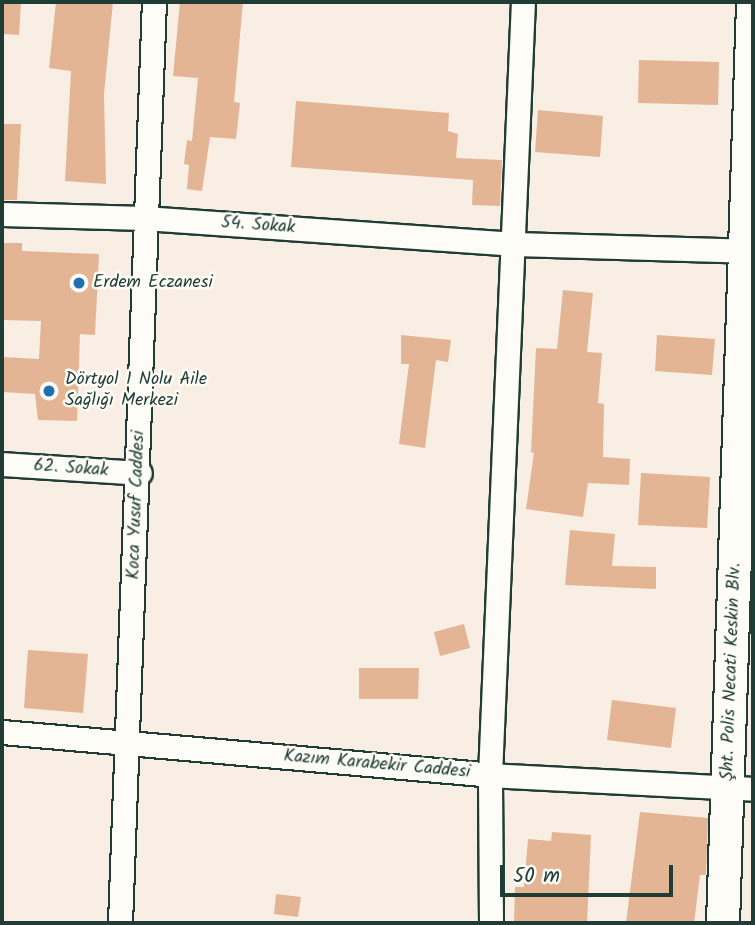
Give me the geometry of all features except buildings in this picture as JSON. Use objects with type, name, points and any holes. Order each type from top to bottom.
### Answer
[{"type":"street","name":"Koca Yusuf Caddesi","points":[[120,923],[125,744],[140,473],[144,218],[154,2]]},
{"type":"street","points":[[491,923],[490,775],[515,244],[523,2]]},
{"type":"street","name":"Şht. Polis Necati Keskin Blv.","points":[[723,923],[740,787],[746,251],[753,2]]},
{"type":"street","name":"54. Sokak","points":[[2,214],[144,218],[515,244],[746,251]]},
{"type":"street","name":"62. Sokak","points":[[2,464],[140,473]]},
{"type":"street","name":"Kazım Karabekir Caddesi","points":[[2,732],[490,775],[740,787]]},
{"type":"place","name":"Erdem Eczanesi","points":[[79,283]]},
{"type":"place","name":"Dörtyol 1 Nolu Aile Sağlığı Merkezi","points":[[49,391]]}]
